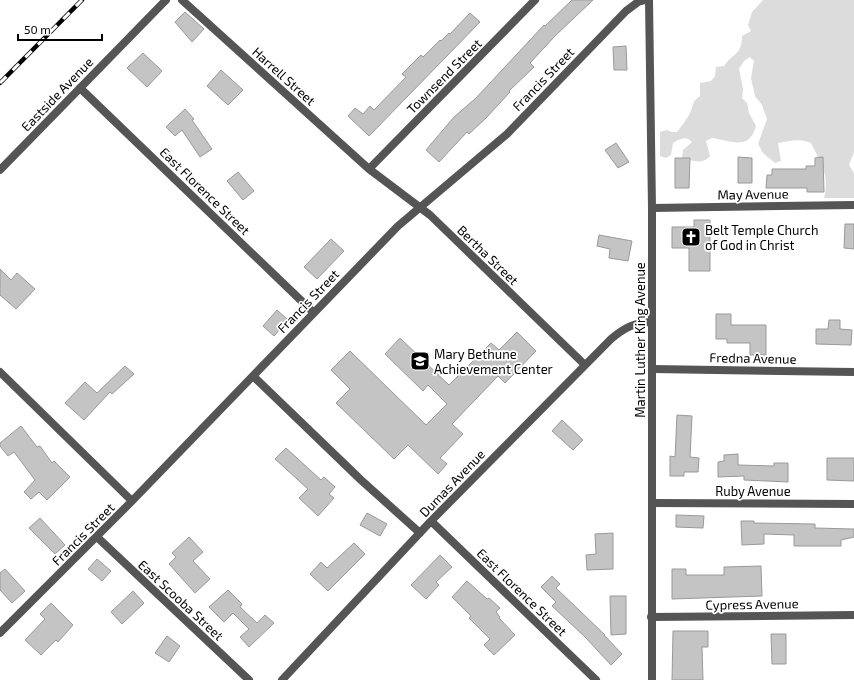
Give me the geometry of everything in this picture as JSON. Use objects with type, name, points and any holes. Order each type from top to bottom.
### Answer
[{"type":"street","name":"Eastside Avenue","points":[[0,170],[166,0]]},
{"type":"street","name":"Harrell Street","points":[[182,0],[369,169]]},
{"type":"street","name":"Townsend Street","points":[[369,169],[535,0]]},
{"type":"street","name":"Francis Street","points":[[0,633],[97,537],[313,312],[398,226],[507,134],[626,11],[638,2],[646,0]]},
{"type":"street","name":"Martin Luther King Avenue","points":[[649,0],[652,208],[652,680]]},
{"type":"street","name":"East Florence Street","points":[[80,88],[313,312]]},
{"type":"street","name":"Bertha Street","points":[[369,169],[430,215],[585,365]]},
{"type":"street","name":"May Avenue","points":[[652,208],[854,205]]},
{"type":"street","name":"Dumas Avenue","points":[[282,680],[431,521],[620,331],[638,323],[652,322]]},
{"type":"street","name":"Fredna Avenue","points":[[652,369],[854,372]]},
{"type":"street","points":[[0,372],[132,501]]},
{"type":"street","points":[[253,376],[361,480],[420,533]]},
{"type":"street","name":"Ruby Avenue","points":[[652,503],[854,504]]},
{"type":"street","name":"East Florence Street","points":[[431,521],[596,680]]},
{"type":"street","name":"East Scooba Street","points":[[97,537],[249,680]]},
{"type":"street","name":"Cypress Avenue","points":[[651,617],[854,615]]},
{"type":"shaded area","points":[[763,0],[854,0],[854,152],[849,165],[854,173],[854,198],[824,198],[826,182],[824,169],[811,143],[807,141],[798,140],[778,143],[781,161],[775,163],[763,153],[758,144],[767,119],[762,105],[755,96],[751,78],[754,61],[750,57],[744,61],[739,69],[743,89],[742,98],[747,103],[749,113],[756,126],[749,139],[744,142],[732,142],[712,138],[706,141],[710,156],[704,161],[697,161],[682,157],[683,150],[692,142],[682,138],[673,143],[671,155],[666,158],[660,156],[660,132],[667,130],[677,132],[689,115],[693,103],[700,96],[700,83],[711,81],[715,76],[716,67],[724,66],[739,50],[742,42],[742,36],[751,31],[748,25],[752,12]]},
{"type":"building","points":[[572,0],[593,0],[555,36],[530,63],[534,67],[509,91],[510,92],[486,118],[469,134],[467,132],[439,162],[426,150],[454,117],[476,98],[544,25],[545,26]]},
{"type":"building","points":[[185,12],[204,29],[192,42],[175,22]]},
{"type":"building","points":[[470,13],[480,22],[369,136],[348,116],[355,108],[363,114],[370,106],[374,110],[406,77],[402,74],[421,55],[423,57],[440,40],[441,41],[449,33],[450,34]]},
{"type":"building","points":[[626,46],[627,70],[614,70],[613,47]]},
{"type":"building","points":[[143,53],[162,71],[147,87],[127,68]]},
{"type":"building","points":[[221,70],[243,90],[228,105],[207,86]]},
{"type":"building","points":[[185,109],[194,119],[192,120],[212,149],[200,157],[182,130],[175,136],[166,127]]},
{"type":"building","points":[[616,143],[629,162],[618,168],[605,150]]},
{"type":"building","points":[[738,157],[752,158],[752,183],[738,183]]},
{"type":"building","points":[[823,157],[824,192],[807,192],[807,188],[766,188],[767,175],[772,175],[772,169],[806,169],[806,166],[815,166],[815,158]]},
{"type":"building","points":[[675,158],[690,158],[689,188],[675,188]]},
{"type":"building","points":[[238,172],[254,191],[243,200],[227,181]]},
{"type":"building","name":"Belt Temple Church of God in Christ","points":[[694,220],[710,220],[710,271],[689,271],[689,248],[672,248],[672,227],[694,227]]},
{"type":"building","points":[[845,224],[854,224],[854,249],[844,248]]},
{"type":"building","points":[[599,235],[632,241],[628,261],[609,258],[610,249],[597,246]]},
{"type":"building","points":[[331,239],[344,251],[317,279],[304,267]]},
{"type":"building","points":[[0,269],[11,280],[17,273],[35,289],[16,309],[0,295]]},
{"type":"building","points":[[277,310],[288,320],[274,336],[263,326]]},
{"type":"building","points":[[716,314],[731,314],[731,325],[766,325],[766,355],[750,355],[750,343],[727,343],[727,339],[716,339]]},
{"type":"building","points":[[829,320],[840,320],[840,329],[852,330],[851,345],[816,344],[816,329],[828,329]]},
{"type":"building","points":[[517,332],[536,351],[505,383],[498,376],[452,424],[463,434],[440,458],[447,464],[438,474],[408,445],[394,459],[336,403],[350,389],[331,370],[350,351],[426,425],[447,404],[428,385],[423,391],[385,354],[400,338],[449,385],[491,343],[499,350]]},
{"type":"building","points":[[125,366],[134,374],[112,394],[110,392],[84,420],[65,403],[85,382],[97,393]]},
{"type":"building","points":[[677,415],[692,416],[690,457],[699,458],[698,472],[684,472],[684,476],[670,476],[670,456],[675,457]]},
{"type":"building","points":[[562,420],[583,440],[573,450],[552,431]]},
{"type":"building","points":[[21,426],[37,447],[40,446],[52,463],[54,461],[70,477],[47,500],[39,492],[31,499],[24,492],[35,480],[14,452],[8,456],[0,446],[0,443]]},
{"type":"building","points":[[286,448],[321,480],[324,477],[335,487],[329,494],[334,498],[318,516],[299,498],[308,489],[275,459]]},
{"type":"building","points":[[738,454],[738,465],[774,466],[774,463],[788,463],[788,482],[744,480],[744,476],[718,477],[718,462],[724,461],[724,455]]},
{"type":"building","points":[[827,458],[854,458],[854,481],[827,480]]},
{"type":"building","points":[[367,513],[387,524],[380,536],[360,525]]},
{"type":"building","points":[[676,515],[704,516],[703,528],[676,527]]},
{"type":"building","points":[[40,518],[65,545],[55,554],[29,528]]},
{"type":"building","points":[[741,521],[754,521],[754,523],[815,524],[815,528],[854,529],[854,537],[841,540],[841,546],[794,546],[794,535],[764,534],[764,544],[742,545]]},
{"type":"building","points":[[613,533],[613,569],[587,570],[586,555],[596,554],[595,534]]},
{"type":"building","points":[[189,537],[203,552],[193,561],[210,579],[195,593],[169,564],[176,557],[172,553]]},
{"type":"building","points":[[354,543],[365,554],[328,591],[310,574],[321,562],[327,568]]},
{"type":"building","points":[[440,555],[452,567],[436,582],[439,585],[426,599],[411,585]]},
{"type":"building","points":[[97,559],[111,571],[102,581],[88,569]]},
{"type":"building","points":[[761,566],[762,596],[672,599],[672,569],[686,569],[686,575],[724,575],[724,567]]},
{"type":"building","points":[[5,569],[25,591],[12,603],[0,590],[0,573]]},
{"type":"building","points":[[552,576],[560,584],[556,588],[605,635],[622,654],[611,665],[585,637],[552,606],[556,602],[541,587]]},
{"type":"building","points":[[467,581],[487,599],[489,598],[500,608],[496,612],[500,617],[499,618],[515,635],[494,655],[484,645],[490,639],[469,618],[471,616],[452,597]]},
{"type":"building","points":[[228,590],[242,604],[240,607],[257,623],[265,615],[274,623],[249,647],[240,637],[249,629],[233,613],[224,622],[209,607]]},
{"type":"building","points":[[133,591],[144,603],[122,624],[111,612]]},
{"type":"building","points":[[610,596],[626,596],[626,634],[611,635]]},
{"type":"building","points":[[51,603],[73,625],[58,642],[56,640],[41,655],[25,640],[45,619],[40,614]]},
{"type":"building","points":[[673,631],[708,631],[708,647],[702,647],[703,680],[672,680]]},
{"type":"building","points":[[771,634],[786,634],[786,664],[772,664]]},
{"type":"building","points":[[167,636],[180,646],[169,662],[155,653]]},
{"type":"railway","points":[[0,83],[82,0]]},
{"type":"place","name":"Belt Temple Church of God in Christ","points":[[691,237]]},
{"type":"place","name":"Mary Bethune Achievement Center","points":[[420,361]]}]
